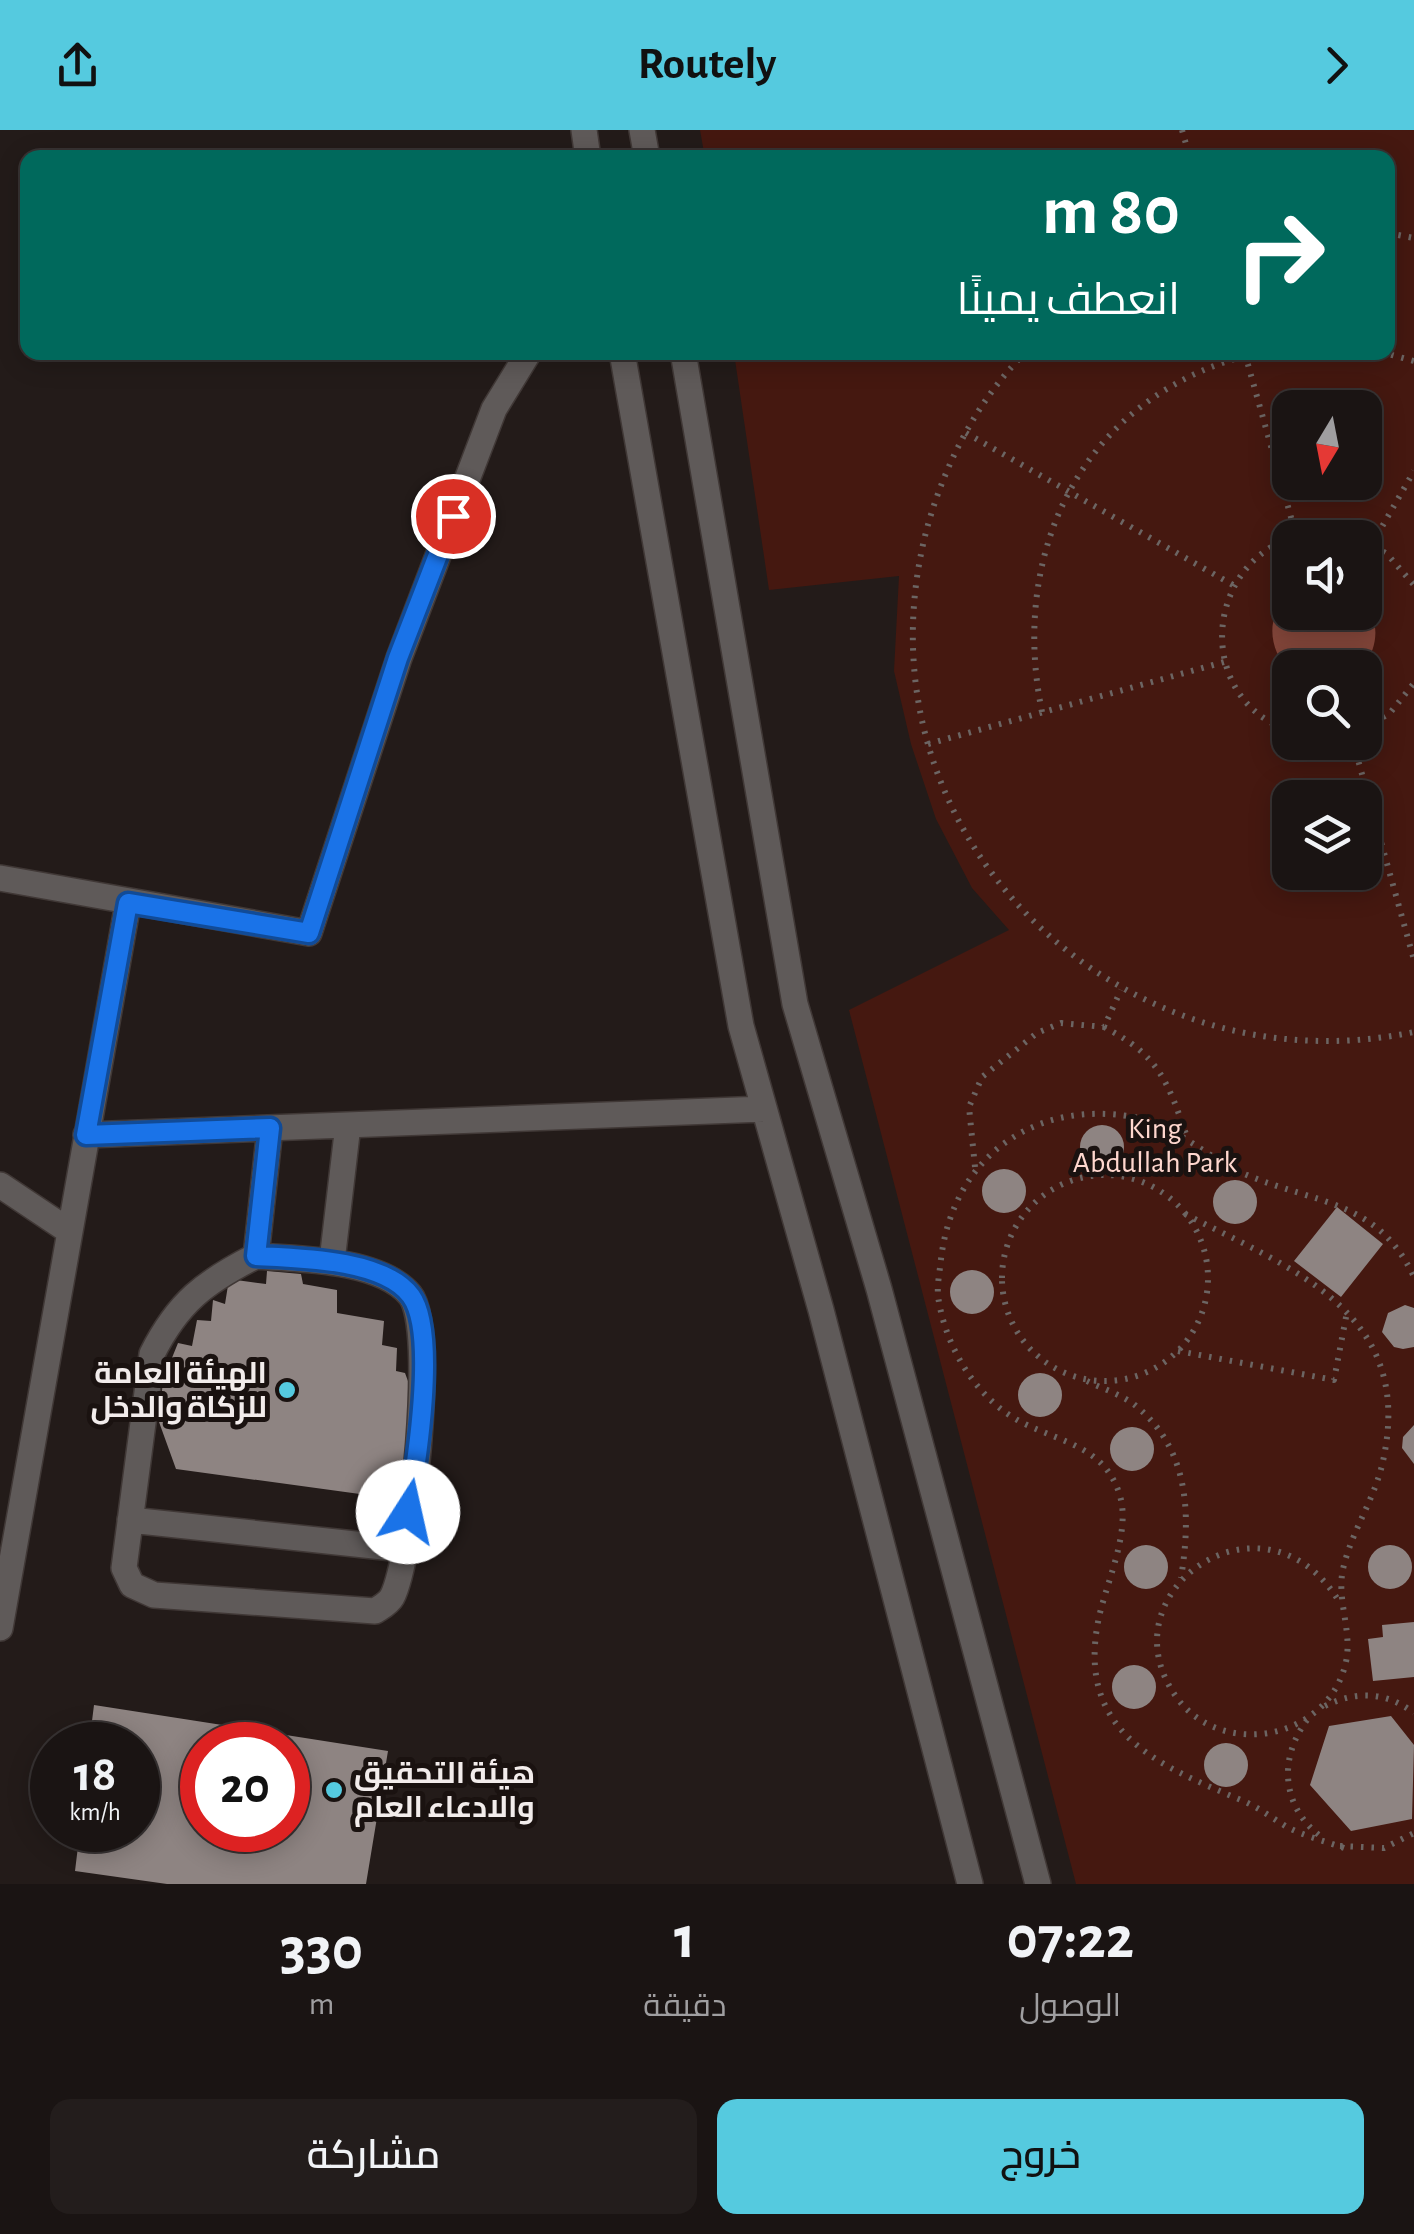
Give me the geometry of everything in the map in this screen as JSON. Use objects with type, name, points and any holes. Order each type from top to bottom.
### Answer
[{"type":"street","points":[[0,878],[309,933],[398,658],[494,410],[524,360]]},
{"type":"street","points":[[623,360],[741,1026],[932,1728],[970,1884]]},
{"type":"street","points":[[683,360],[796,1004],[879,1288],[1038,1884]]},
{"type":"street","points":[[0,1628],[128,903]]},
{"type":"street","points":[[86,1135],[764,1109]]},
{"type":"street","points":[[332,1261],[348,1125]]},
{"type":"street","points":[[256,1256],[270,1128]]},
{"type":"street","points":[[0,1185],[69,1231]]},
{"type":"street","points":[[256,1256],[332,1261],[392,1281],[410,1295],[420,1315],[421,1437],[390,1601],[375,1611],[154,1595],[132,1585],[124,1568],[152,1354],[167,1325],[207,1280],[256,1256]]},
{"type":"street","points":[[130,1520],[402,1549]]},
{"type":"path","points":[[1019,360],[990,395],[966,434],[930,518],[915,592],[913,654],[928,744],[962,828],[996,879],[1047,936],[1121,990],[1162,1010],[1250,1036],[1342,1042],[1414,1032]]},
{"type":"path","points":[[1042,712],[1033,656],[1033,599],[1040,562],[1069,492],[1108,439],[1157,396],[1230,360]]},
{"type":"path","points":[[1248,360],[1288,520]]},
{"type":"path","points":[[966,434],[1233,585]]},
{"type":"path","points":[[1382,521],[1414,471]]},
{"type":"path","points":[[1272,547],[1259,553],[1233,585],[1221,622],[1224,662],[1246,702],[1272,722]]},
{"type":"path","points":[[1382,552],[1400,566],[1414,586]]},
{"type":"path","points":[[928,744],[1224,662]]},
{"type":"path","points":[[1382,718],[1414,683]]},
{"type":"path","points":[[1359,760],[1414,960]]},
{"type":"path","points":[[1104,1027],[1121,990]]},
{"type":"path","points":[[975,1168],[969,1107],[982,1077],[1037,1033],[1061,1023],[1104,1027],[1139,1045],[1162,1075],[1188,1140]]},
{"type":"path","points":[[1414,1277],[1382,1228],[1345,1206],[1244,1174],[1188,1140],[1137,1118],[1104,1114],[1064,1118],[994,1149],[967,1176],[944,1241],[938,1293],[948,1334],[965,1369],[992,1402],[1022,1422],[1086,1449],[1110,1470],[1122,1501],[1120,1536],[1105,1587],[1093,1664],[1099,1692],[1121,1728],[1146,1757],[1196,1784],[1245,1802],[1291,1829],[1344,1848],[1384,1848],[1414,1833]]},
{"type":"path","points":[[1340,1603],[1353,1531],[1384,1460],[1391,1412],[1384,1366],[1359,1321],[1276,1260],[1184,1214],[1149,1186],[1104,1176],[1060,1186],[1040,1198],[1011,1234],[1001,1279],[1012,1323],[1040,1359],[1136,1406],[1167,1445],[1188,1494],[1188,1538],[1180,1580],[1161,1617],[1158,1638],[1166,1680],[1192,1714],[1229,1733],[1250,1736],[1292,1728],[1336,1701],[1366,1694],[1386,1698],[1414,1713]]},
{"type":"path","points":[[1082,1378],[1128,1378],[1150,1371],[1177,1351],[1198,1322],[1208,1278],[1201,1244],[1184,1214]]},
{"type":"path","points":[[1177,1351],[1334,1380],[1347,1312]]},
{"type":"path","points":[[1180,1580],[1214,1555],[1256,1547],[1297,1557],[1329,1585],[1346,1623],[1345,1665],[1338,1685],[1310,1717],[1289,1751],[1289,1792],[1309,1827],[1344,1848]]},
{"type":"green space","name":"King Abdullah Park","points":[[700,130],[1414,130],[1414,1884],[1076,1884],[849,1010],[1009,930],[972,888],[936,819],[911,744],[894,671],[899,576],[769,590],[735,360],[1395,360],[1395,150],[704,150]]},
{"type":"shaded area","points":[[1374,630],[1375,634],[1372,650],[1276,650],[1272,633]]},
{"type":"building","points":[[1102,1125],[1117,1132],[1124,1147],[1117,1162],[1102,1169],[1087,1162],[1080,1147],[1087,1132]]},
{"type":"building","points":[[1004,1169],[1019,1176],[1026,1191],[1019,1206],[1004,1213],[989,1206],[982,1191],[989,1176]]},
{"type":"building","points":[[1235,1180],[1250,1187],[1257,1202],[1250,1217],[1235,1224],[1220,1217],[1213,1202],[1220,1187]]},
{"type":"building","points":[[1337,1207],[1383,1244],[1341,1297],[1294,1261]]},
{"type":"building","points":[[972,1270],[987,1277],[994,1292],[987,1307],[972,1314],[957,1307],[950,1292],[957,1277]]},
{"type":"building","name":"الهيئة العامة للزكاة والدخل","points":[[267,1271],[301,1274],[303,1284],[337,1290],[337,1313],[384,1321],[382,1345],[397,1348],[396,1371],[405,1373],[415,1400],[414,1434],[402,1480],[389,1498],[176,1469],[159,1422],[163,1380],[178,1343],[192,1346],[197,1320],[211,1321],[213,1300],[225,1304],[229,1279],[266,1284]]},
{"type":"building","points":[[1405,1305],[1414,1308],[1414,1347],[1403,1349],[1394,1347],[1382,1332],[1388,1313]]},
{"type":"building","points":[[1040,1373],[1055,1380],[1062,1395],[1055,1410],[1040,1417],[1025,1410],[1018,1395],[1025,1380]]},
{"type":"building","points":[[1414,1425],[1414,1464],[1402,1448],[1403,1437]]},
{"type":"building","points":[[1132,1427],[1147,1434],[1154,1449],[1147,1464],[1132,1471],[1117,1464],[1110,1449],[1117,1434]]},
{"type":"building","points":[[1146,1545],[1161,1552],[1168,1567],[1161,1582],[1146,1589],[1131,1582],[1124,1567],[1131,1552]]},
{"type":"building","points":[[1390,1545],[1405,1552],[1412,1567],[1405,1582],[1390,1589],[1375,1582],[1368,1567],[1375,1552]]},
{"type":"building","points":[[1414,1622],[1414,1677],[1373,1681],[1368,1639],[1383,1637],[1382,1625]]},
{"type":"building","points":[[1134,1665],[1149,1672],[1156,1687],[1149,1702],[1134,1709],[1119,1702],[1112,1687],[1119,1672]]},
{"type":"building","points":[[94,1705],[203,1722],[180,1722],[180,1852],[310,1852],[310,1739],[388,1751],[366,1884],[167,1884],[75,1871],[77,1852],[160,1852],[160,1722],[92,1722]]},
{"type":"building","points":[[1391,1716],[1414,1745],[1412,1819],[1351,1831],[1310,1785],[1329,1726]]},
{"type":"building","points":[[1226,1743],[1241,1750],[1248,1765],[1241,1780],[1226,1787],[1211,1780],[1204,1765],[1211,1750]]},
{"type":"place","name":"الهيئة العامة للزكاة والدخل","points":[[287,1390]]},
{"type":"place","name":"هيئة التحقيق والادعاء العام","points":[[334,1790]]},
{"type":"route","points":[[408,1512],[421,1437],[420,1315],[410,1295],[392,1281],[332,1261],[256,1256],[270,1128],[86,1135],[128,903],[309,933],[398,658],[453,516]]}]
